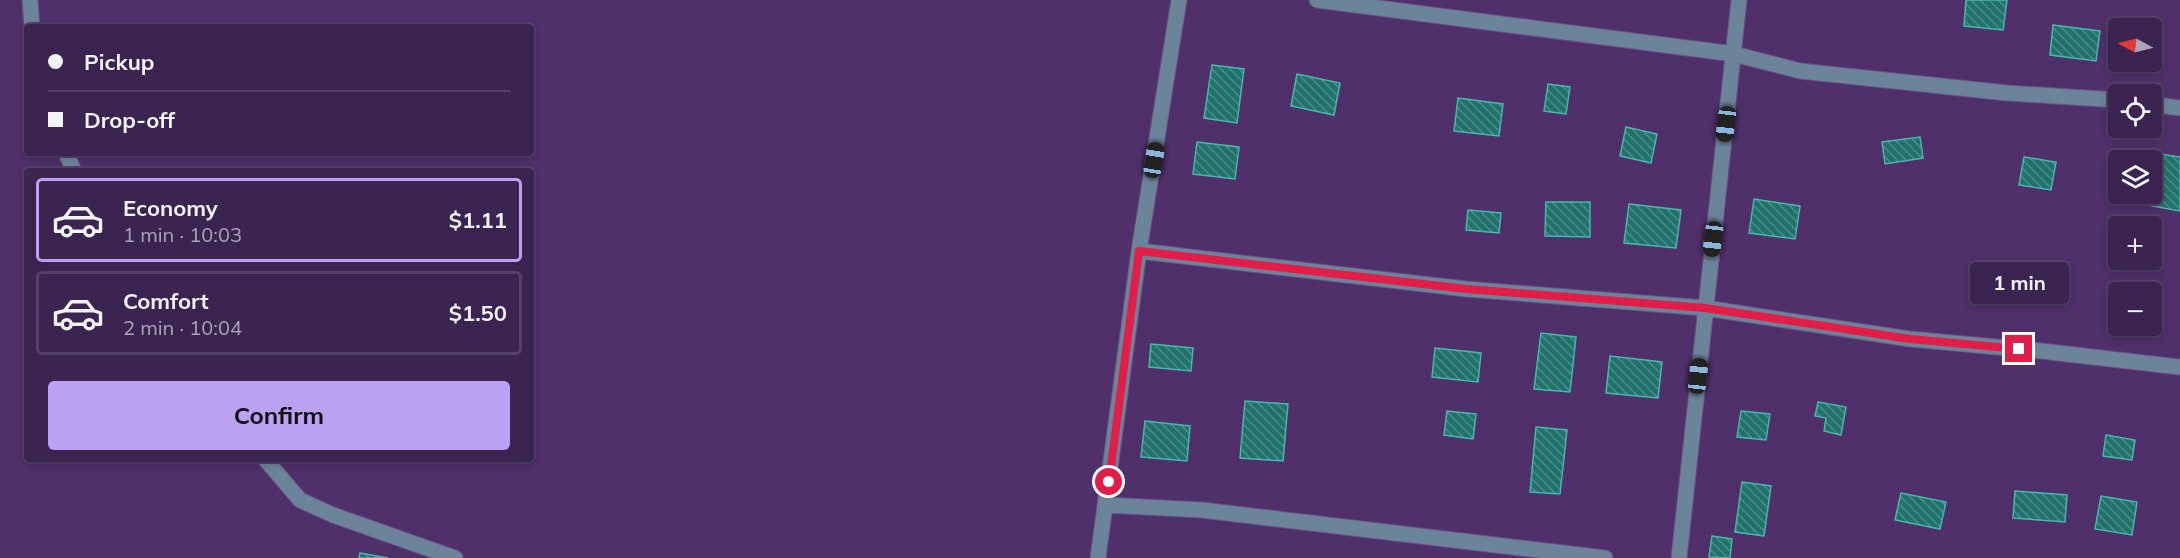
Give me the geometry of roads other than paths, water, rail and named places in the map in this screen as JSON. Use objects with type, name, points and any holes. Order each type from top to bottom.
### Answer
[{"type":"street","points":[[30,0],[32,24]]},
{"type":"street","points":[[1098,558],[1139,251],[1179,0]]},
{"type":"street","points":[[1317,0],[1734,54],[1800,71],[2007,93],[2108,99]]},
{"type":"street","points":[[1679,558],[1739,0]]},
{"type":"street","points":[[2162,106],[2180,108]]},
{"type":"street","points":[[1139,251],[1466,289],[1705,308],[1910,339],[2180,367]]},
{"type":"street","points":[[268,462],[300,500],[333,515],[455,558]]},
{"type":"street","points":[[1106,505],[1202,510],[1605,558]]}]
